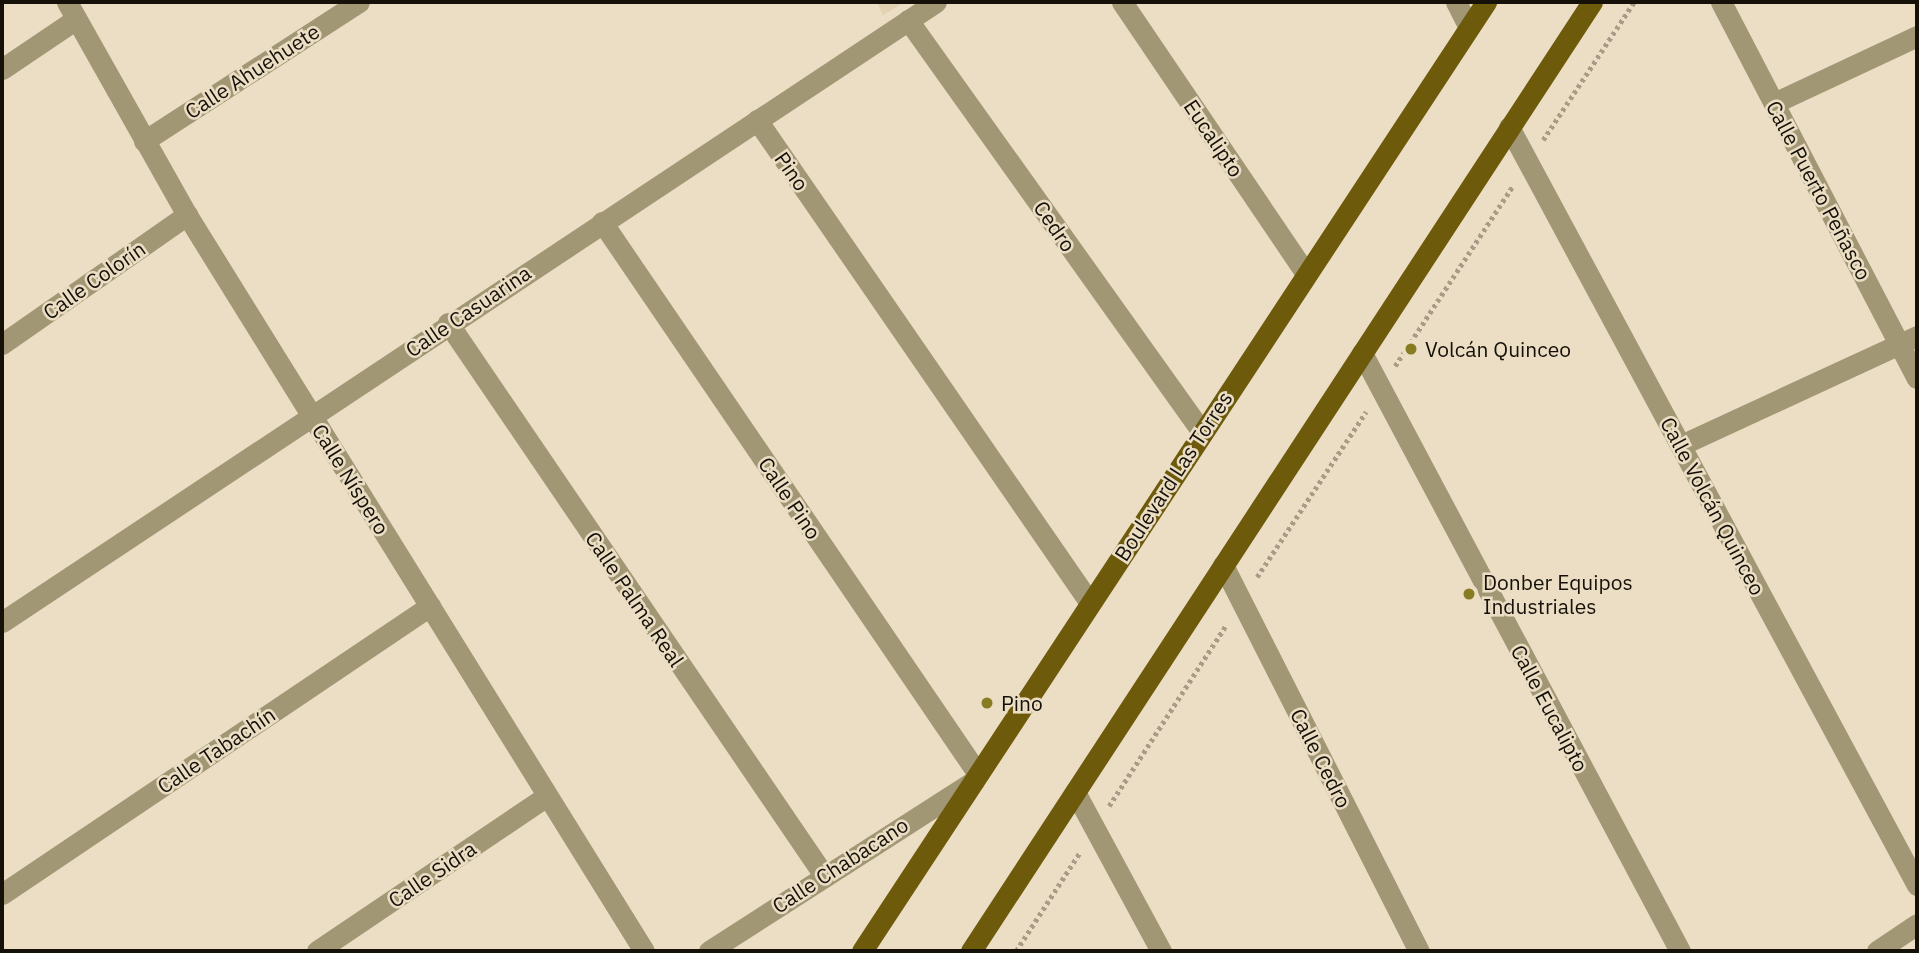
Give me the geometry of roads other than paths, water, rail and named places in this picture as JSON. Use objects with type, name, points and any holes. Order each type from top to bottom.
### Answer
[{"type":"main road","name":"Boulevard Las Torres","points":[[862,951],[1486,2]]},
{"type":"main road","points":[[971,951],[1592,2]]},
{"type":"street","name":"Calle Ahuehuete","points":[[144,141],[359,2]]},
{"type":"street","name":"Calle Casuarina","points":[[2,622],[448,323],[936,2]]},
{"type":"street","name":"Eucalipto","points":[[1122,2],[1306,274]]},
{"type":"street","points":[[1456,2],[1469,27]]},
{"type":"street","name":"Calle Puerto Peñasco","points":[[1721,2],[1774,103],[1908,340],[1917,378]]},
{"type":"street","name":"Calle Níspero","points":[[72,10],[187,215],[644,951]]},
{"type":"street","points":[[2,69],[72,10]]},
{"type":"street","name":"Cedro","points":[[908,20],[1202,432]]},
{"type":"street","points":[[1774,103],[1917,37]]},
{"type":"street","name":"Pino","points":[[757,120],[1090,603]]},
{"type":"street","name":"Calle Volcán Quinceo","points":[[1509,127],[1917,885]]},
{"type":"street","name":"Calle Colorín","points":[[2,344],[187,215]]},
{"type":"street","name":"Calle Pino","points":[[602,222],[976,777]]},
{"type":"street","name":"Calle Palma Real","points":[[448,323],[823,874]]},
{"type":"street","points":[[1681,445],[1908,340]]},
{"type":"street","name":"Calle Eucalipto","points":[[1362,353],[1680,951]]},
{"type":"street","name":"Calle Cedro","points":[[1223,565],[1419,951]]},
{"type":"street","name":"Calle Tabachín","points":[[2,894],[429,606]]},
{"type":"street","name":"Calle Chabacano","points":[[709,951],[823,874],[976,777]]},
{"type":"street","points":[[1075,792],[1161,951]]},
{"type":"street","name":"Calle Sidra","points":[[317,951],[547,796]]},
{"type":"street","points":[[1877,951],[1917,924]]},
{"type":"place","name":"Volcán Quinceo","points":[[1411,349]]},
{"type":"place","name":"Donber Equipos Industriales","points":[[1469,594]]},
{"type":"place","name":"Pino","points":[[987,703]]}]
